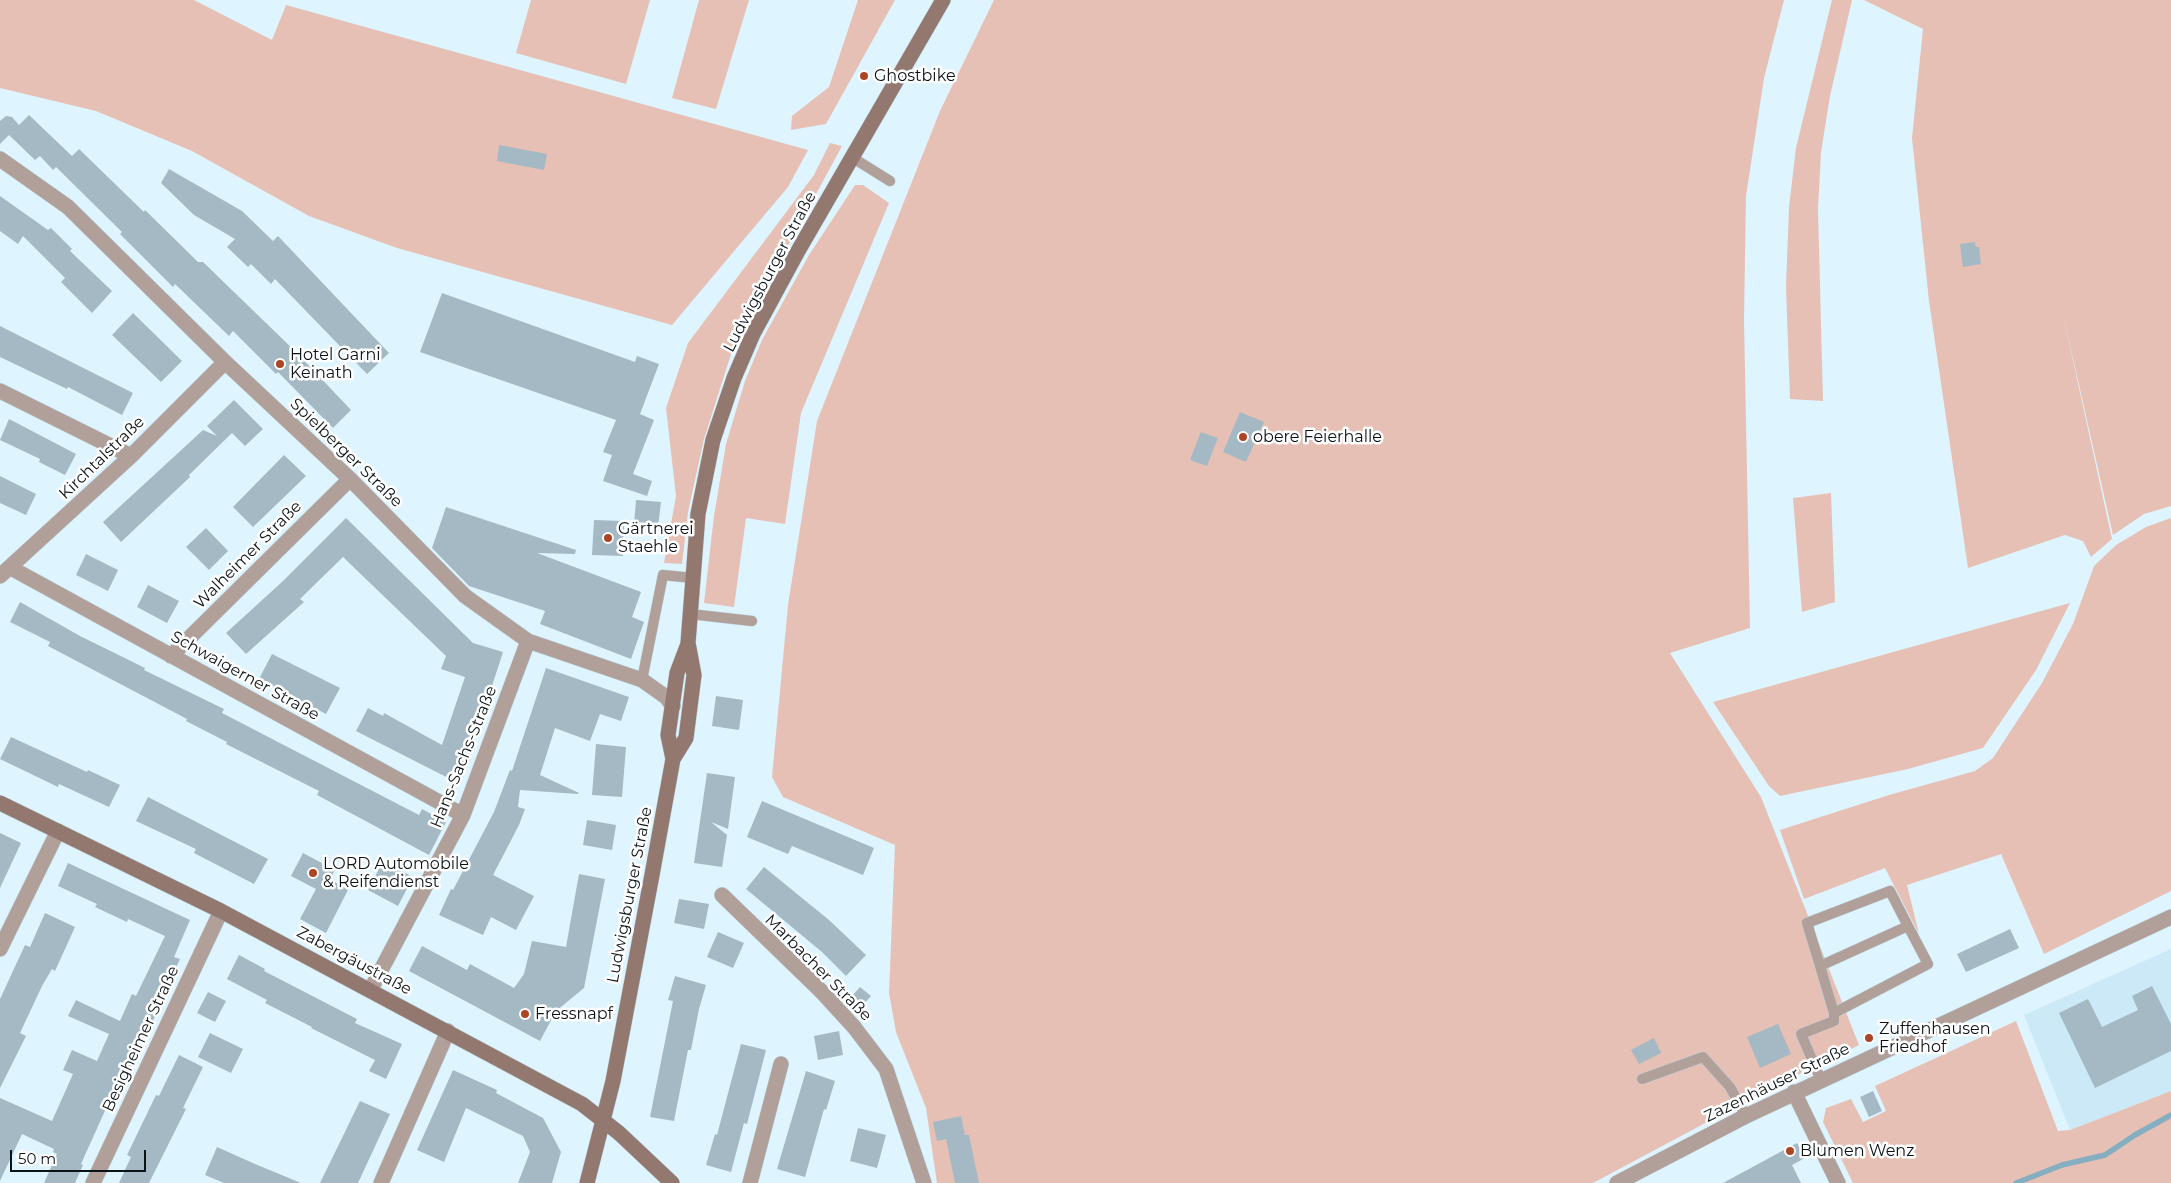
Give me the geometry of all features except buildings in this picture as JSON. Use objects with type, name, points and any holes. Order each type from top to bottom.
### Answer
[{"type":"main road","name":"Ludwigsburger Straße","points":[[587,1183],[604,1121],[673,759],[686,738],[694,675],[688,643],[698,514],[713,440],[734,378],[753,334],[798,251],[943,0]]},
{"type":"main road","name":"Ludwigsburger Straße","points":[[673,759],[668,735],[677,673],[688,643]]},
{"type":"main road","name":"Zabergäustraße","points":[[0,802],[221,911],[371,989],[582,1104],[604,1121],[672,1183]]},
{"type":"street","name":"Spielberger Straße","points":[[0,159],[68,207],[225,362],[350,479],[465,596],[528,641],[642,680],[657,690],[673,706]]},
{"type":"street","name":"Kirchtalstraße","points":[[5,572],[130,456],[225,362]]},
{"type":"street","points":[[0,391],[130,456]]},
{"type":"street","name":"Walheimer Straße","points":[[171,656],[350,479]]},
{"type":"street","name":"Schwaigerner Straße","points":[[5,572],[171,656],[463,815]]},
{"type":"street","name":"Hans-Sachs-Straße","points":[[371,989],[463,815],[528,641]]},
{"type":"street","points":[[0,949],[58,831]]},
{"type":"street","name":"Marbacher Straße","points":[[722,895],[854,1027],[886,1069],[924,1183]]},
{"type":"street","name":"Besigheimer Straße","points":[[93,1183],[221,911]]},
{"type":"street","name":"Zazenhäuser Straße","points":[[1617,1183],[1794,1092],[2171,918]]},
{"type":"street","points":[[382,1183],[448,1031]]},
{"type":"street","points":[[750,1183],[781,1064]]},
{"type":"street","points":[[1794,1092],[1838,1183]]},
{"type":"lane","points":[[853,158],[890,181]]},
{"type":"lane","points":[[642,680],[663,575],[693,578]]},
{"type":"lane","points":[[690,614],[752,621]]},
{"type":"lane","points":[[1821,1080],[1801,1034],[1834,1020],[1834,1013],[1807,923],[1890,891],[1928,964],[1834,1013]]},
{"type":"lane","points":[[1820,966],[1908,926]]},
{"type":"lane","points":[[1642,1079],[1703,1057],[1730,1086],[1746,1116]]},
{"type":"shaded area","points":[[0,0],[194,0],[272,40],[286,5],[808,150],[788,187],[672,325],[397,248],[309,216],[192,151],[96,111],[0,88]]},
{"type":"shaded area","points":[[531,0],[650,0],[626,84],[516,53]]},
{"type":"shaded area","points":[[699,0],[749,0],[716,109],[672,98]]},
{"type":"shaded area","points":[[858,0],[895,0],[826,124],[791,130],[792,116],[829,87]]},
{"type":"shaded area","points":[[994,0],[1784,0],[1764,78],[1746,196],[1744,319],[1750,628],[1670,653],[1761,797],[1859,1045],[1769,1089],[1593,1183],[937,1183],[926,1108],[896,1032],[889,993],[895,845],[783,797],[772,777],[788,605],[817,421],[940,111]]},
{"type":"shaded area","points":[[1832,0],[1852,0],[1830,96],[1821,152],[1818,209],[1823,401],[1790,399],[1786,287],[1789,207],[1796,148]]},
{"type":"shaded area","points":[[1864,0],[2171,0],[2171,506],[2144,514],[2113,535],[2062,310],[2112,539],[2091,557],[2083,541],[2065,535],[1968,568],[1929,301],[1912,138],[1923,29]]},
{"type":"shaded area","points":[[830,143],[842,146],[733,348],[704,439],[688,512],[682,564],[664,563],[676,496],[666,408],[688,343],[814,175]]},
{"type":"shaded area","points":[[855,185],[863,185],[889,203],[801,413],[785,524],[746,518],[734,607],[704,603],[714,516],[726,444],[745,381],[762,340],[809,255]]},
{"type":"shaded area","points":[[1831,493],[1835,602],[1802,612],[1793,498]]},
{"type":"shaded area","points":[[2171,518],[2171,891],[2044,954],[2001,854],[1907,885],[1919,934],[1885,868],[1804,899],[1780,830],[1889,795],[1975,771],[1993,758],[2042,683],[2073,624],[2094,566],[2116,545],[2146,527]]},
{"type":"shaded area","points":[[2070,603],[2036,670],[1983,748],[1908,769],[1780,796],[1769,786],[1713,702]]},
{"type":"shaded area","points":[[2171,949],[2171,1091],[2070,1130],[2024,1015]]},
{"type":"shaded area","points":[[2016,1021],[2058,1131],[2070,1130],[2171,1091],[2171,1183],[1853,1183],[1823,1122],[1826,1108],[1851,1099],[1863,1122],[1886,1111],[1875,1086]]},
{"type":"waterway","points":[[2016,1183],[2062,1165],[2105,1155],[2135,1135],[2171,1115]]},
{"type":"place","name":"Ghostbike","points":[[864,76]]},
{"type":"place","name":"Hotel Garni Keinath","points":[[280,364]]},
{"type":"place","name":"obere Feierhalle","points":[[1243,437]]},
{"type":"place","name":"Gärtnerei Staehle","points":[[608,538]]},
{"type":"place","name":"LORD Automobile & Reifendienst","points":[[313,873]]},
{"type":"place","name":"Fressnapf","points":[[525,1014]]},
{"type":"place","name":"Zuffenhausen Friedhof","points":[[1869,1038]]},
{"type":"place","name":"Blumen Wenz","points":[[1790,1151]]}]
